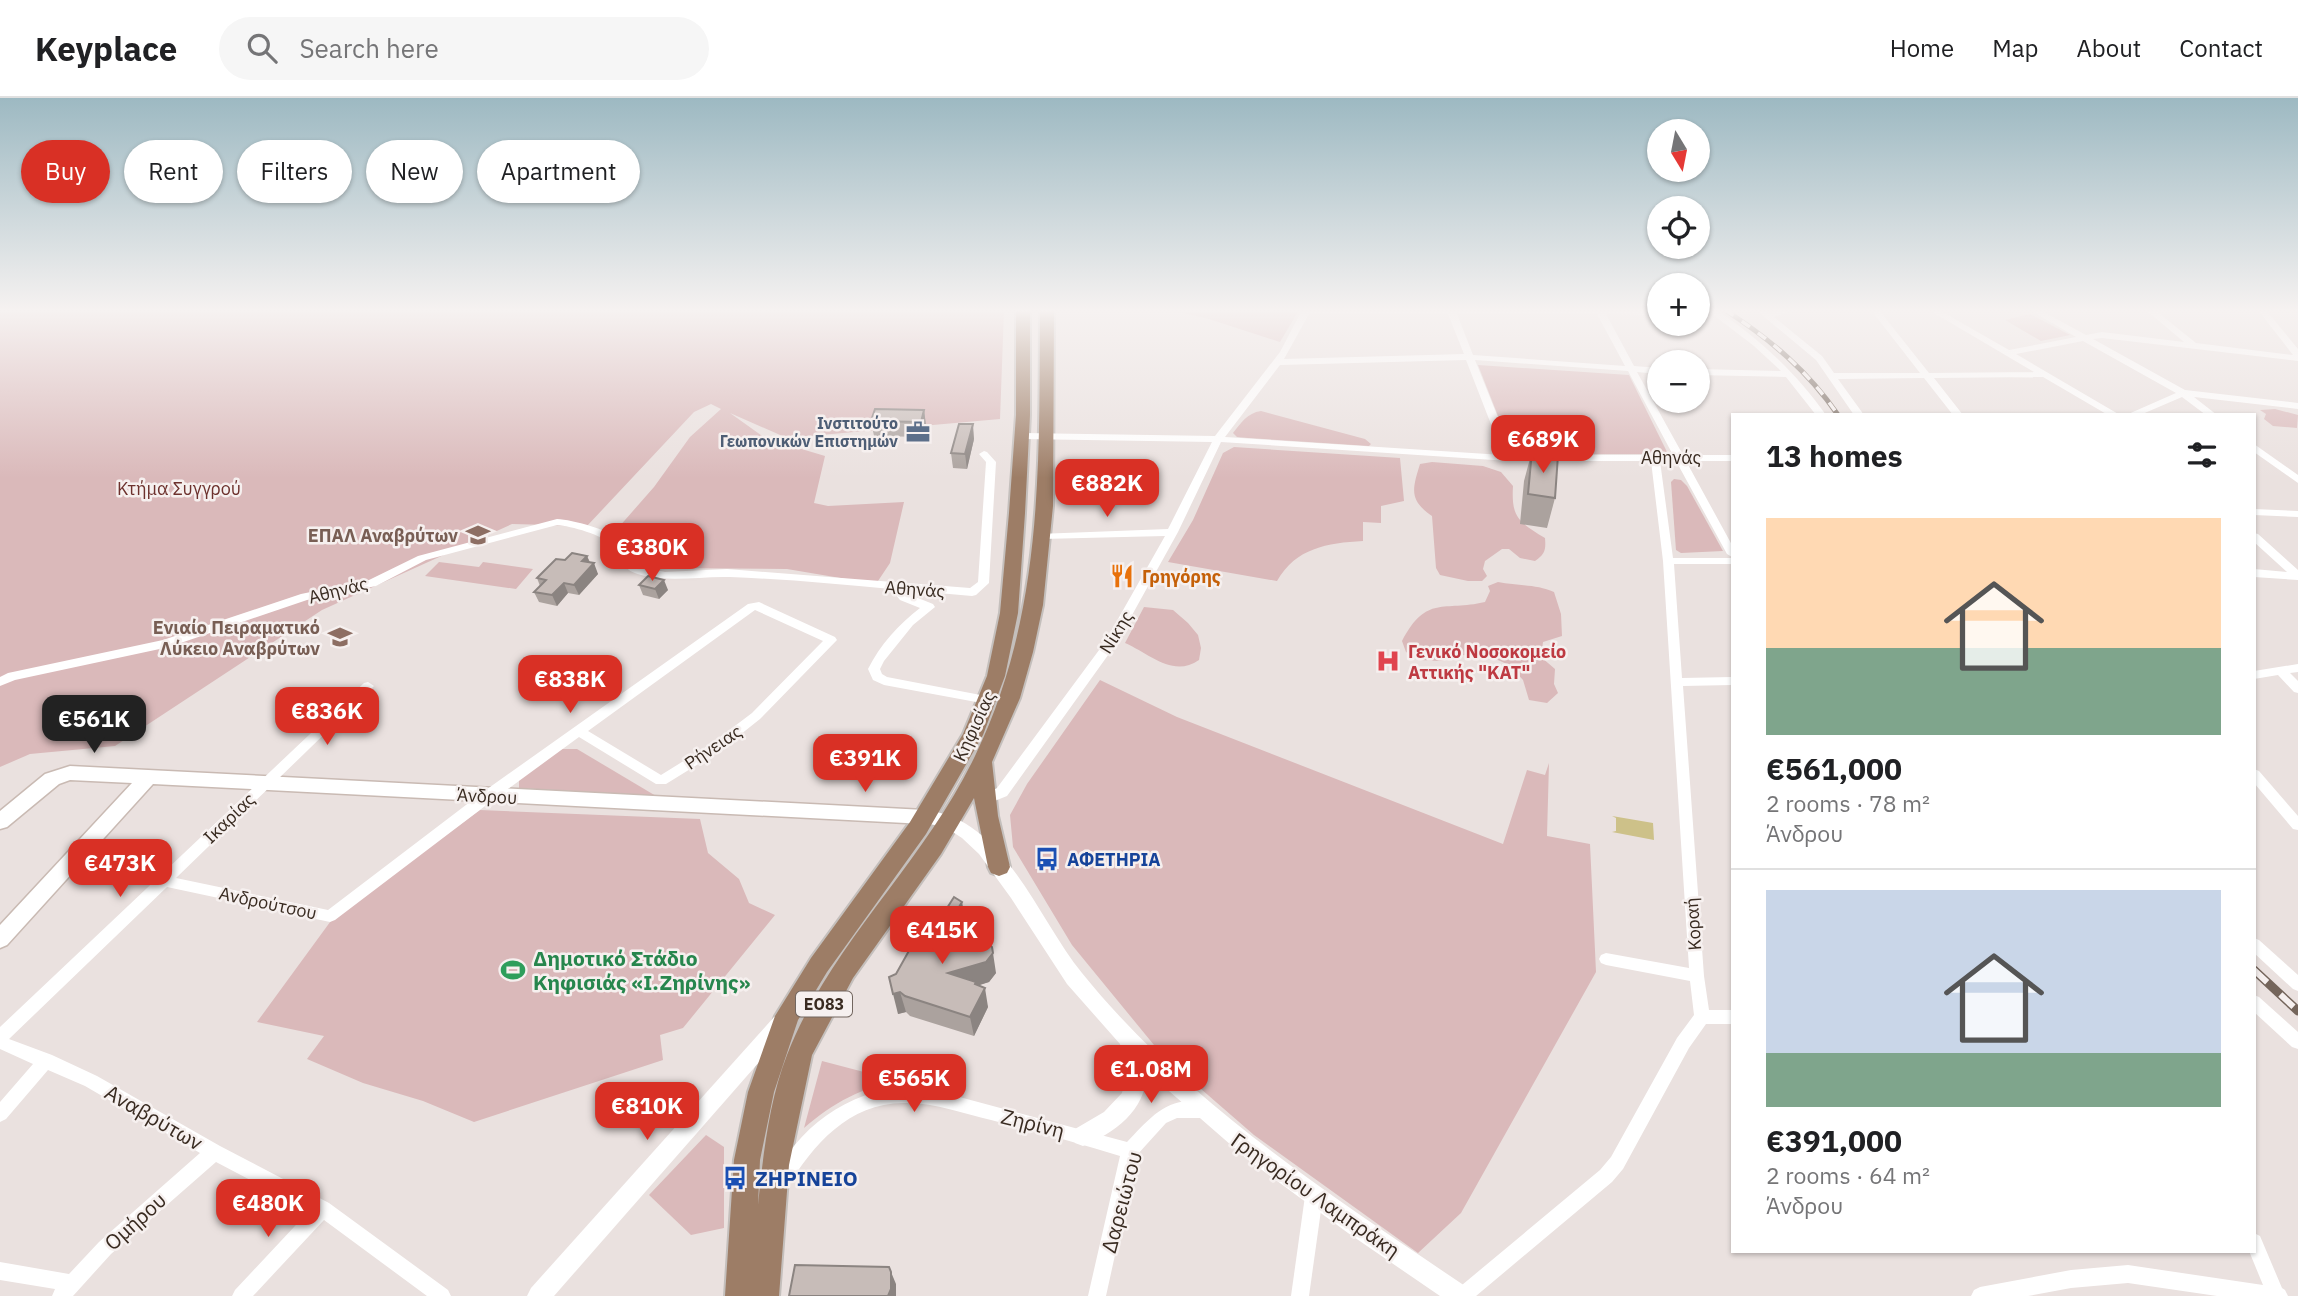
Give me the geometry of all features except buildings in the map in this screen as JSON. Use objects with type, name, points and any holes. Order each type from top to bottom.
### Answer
[{"type":"main road","name":"Κηφισίας","points":[[739,1296],[747,1160],[761,1092],[787,1016],[819,965],[925,817],[965,751],[996,676],[1009,613],[1023,436],[1023,366]]},
{"type":"main road","name":"Κηφισίας","points":[[765,1296],[771,1201],[785,1109],[799,1055],[814,1021],[846,968],[950,821],[984,760],[1017,677],[1030,618],[1042,536],[1047,366]]},
{"type":"main road","points":[[984,760],[983,792],[988,831],[999,867]]},
{"type":"main road","name":"Άνδρου","points":[[0,822],[52,779],[70,773],[925,817]]},
{"type":"main road","points":[[0,939],[147,779]]},
{"type":"street","name":"Νίκης","points":[[983,792],[996,796],[1009,784],[1110,644],[1173,532],[1218,439],[1273,366]]},
{"type":"street","points":[[1473,366],[1509,458]]},
{"type":"street","points":[[1581,366],[1647,371]]},
{"type":"street","points":[[1630,366],[1731,552]]},
{"type":"street","points":[[1779,366],[1789,374],[1819,413]]},
{"type":"street","points":[[1826,366],[1858,413]]},
{"type":"street","points":[[1919,366],[1956,413]]},
{"type":"street","points":[[2028,366],[2111,413]]},
{"type":"street","points":[[2136,366],[2183,393],[2209,413]]},
{"type":"street","points":[[1710,372],[1789,374]]},
{"type":"street","points":[[1834,376],[2044,375]]},
{"type":"street","points":[[2136,413],[2183,393],[2298,407]]},
{"type":"street","name":"Αθηνάς","points":[[1023,436],[1218,439],[1509,458],[1731,458]]},
{"type":"street","points":[[2256,449],[2298,481]]},
{"type":"street","name":"Αθηνάς","points":[[0,682],[12,676],[165,644],[305,597],[372,583],[422,558],[557,522],[581,526],[608,537],[616,543],[631,567],[643,572],[677,576],[753,575],[966,593],[981,587],[991,462],[984,454]]},
{"type":"street","name":"Κοραή","points":[[1655,457],[1668,561],[1702,1017]]},
{"type":"street","points":[[2256,512],[2298,514]]},
{"type":"street","points":[[1042,536],[1173,532]]},
{"type":"street","points":[[2256,538],[2298,576]]},
{"type":"street","points":[[1668,561],[1731,561]]},
{"type":"street","points":[[2256,573],[2298,576]]},
{"type":"street","points":[[897,588],[904,597],[929,607],[909,622],[879,659],[874,670],[877,677],[884,681],[987,700]]},
{"type":"street","name":"Ρήνειας","points":[[759,606],[831,640],[756,716],[716,747],[661,781],[578,731],[752,607],[759,606]]},
{"type":"street","points":[[2256,675],[2298,668]]},
{"type":"street","points":[[2282,672],[2298,689]]},
{"type":"street","points":[[1677,681],[1731,681]]},
{"type":"street","name":"Ικαρίας","points":[[0,1039],[368,686]]},
{"type":"street","points":[[488,796],[578,731]]},
{"type":"street","points":[[2256,776],[2298,825]]},
{"type":"street","name":"Ανδρούτσου","points":[[165,881],[330,916],[488,796]]},
{"type":"street","points":[[925,817],[950,821]]},
{"type":"street","name":"Γρηγορίου Λαμπράκη","points":[[950,821],[967,833],[999,867],[1074,979],[1169,1083],[1247,1149],[1461,1296]]},
{"type":"street","points":[[2256,946],[2298,984]]},
{"type":"street","points":[[1606,959],[1697,976]]},
{"type":"street","points":[[2256,1004],[2298,1042]]},
{"type":"street","points":[[539,1296],[787,1016]]},
{"type":"street","points":[[1461,1296],[1606,1176],[1617,1163],[1683,1043],[1702,1017],[1731,1017]]},
{"type":"street","points":[[1083,1136],[1111,1122],[1130,1102],[1135,1085],[1135,1065],[1126,1036]]},
{"type":"street","name":"Αναβρύτων","points":[[0,1039],[92,1081],[214,1152],[323,1209],[442,1296]]},
{"type":"street","points":[[0,1114],[46,1060]]},
{"type":"street","name":"Ζηρίνη","points":[[771,1201],[805,1145],[841,1114],[858,1105],[887,1096],[925,1097],[1083,1136],[1130,1151]]},
{"type":"street","name":"Δαρειώτου","points":[[1097,1296],[1130,1151],[1160,1118],[1175,1110],[1201,1110]]},
{"type":"street","name":"Ομήρου","points":[[67,1290],[105,1248],[214,1152]]},
{"type":"street","points":[[1300,1296],[1314,1196]]},
{"type":"street","points":[[241,1296],[323,1209]]},
{"type":"street","points":[[2256,1247],[2277,1296]]},
{"type":"street","points":[[0,1271],[67,1290]]},
{"type":"street","points":[[1982,1296],[2083,1277],[2128,1275],[2277,1296]]},
{"type":"green space","name":"Κτήμα Συγγρού","points":[[0,366],[1002,366],[1000,419],[787,438],[730,413],[765,438],[825,456],[814,503],[828,506],[904,502],[890,563],[876,584],[787,569],[662,568],[638,554],[618,528],[654,487],[690,437],[721,409],[711,404],[694,412],[587,526],[512,524],[322,610],[115,746],[30,754],[0,767]]},
{"type":"green space","points":[[1478,366],[1629,375],[1668,454],[1513,454]]},
{"type":"green space","points":[[2275,409],[2298,415],[2297,428],[2273,426],[2264,419],[2266,414],[2260,410]]},
{"type":"green space","points":[[1261,411],[1365,439],[1371,444],[1248,438],[1237,437],[1233,433],[1248,416]]},
{"type":"green space","points":[[1234,447],[1400,458],[1404,501],[1381,506],[1381,523],[1363,522],[1363,541],[1337,543],[1303,554],[1293,561],[1277,581],[1168,562],[1193,520],[1223,453]]},
{"type":"green space","points":[[1432,462],[1483,466],[1501,472],[1513,486],[1518,518],[1545,538],[1543,554],[1535,561],[1520,558],[1509,549],[1502,549],[1485,561],[1483,569],[1487,576],[1482,581],[1440,575],[1436,568],[1432,516],[1419,505],[1414,494],[1420,464]]},
{"type":"green space","points":[[1674,479],[1681,480],[1687,486],[1723,551],[1681,553],[1676,550],[1671,482]]},
{"type":"green space","points":[[439,562],[479,567],[483,562],[533,569],[516,589],[425,576]]},
{"type":"green space","points":[[1498,582],[1534,586],[1554,592],[1561,614],[1562,636],[1543,642],[1541,657],[1555,669],[1554,684],[1558,693],[1547,703],[1529,700],[1523,680],[1509,665],[1489,656],[1460,655],[1441,661],[1420,660],[1406,652],[1402,641],[1420,616],[1437,608],[1485,602],[1490,591],[1488,586]]},
{"type":"green space","points":[[1144,607],[1173,610],[1188,623],[1198,635],[1201,648],[1199,660],[1189,665],[1171,665],[1125,643]]},
{"type":"green space","points":[[1100,680],[1177,717],[1503,844],[1527,770],[1545,775],[1549,763],[1547,836],[1590,844],[1596,972],[1461,1213],[1418,1253],[1254,1135],[1163,1056],[1072,945],[1013,847],[1010,815],[1027,784]]},
{"type":"green space","points":[[559,749],[577,749],[656,796],[519,788],[519,780]]},
{"type":"green space","name":"Δημοτικό Στάδιο Κηφισιάς «Ι.Ζηρίνης»","points":[[480,810],[700,819],[708,853],[739,879],[749,903],[775,915],[683,1028],[660,1035],[663,1060],[474,1122],[423,1101],[363,1083],[307,1059],[324,1036],[257,1022],[333,918]]},
{"type":"green space","points":[[822,1061],[902,1082],[874,1087],[849,1097],[804,1128]]},
{"type":"green space","points":[[706,1135],[724,1147],[724,1228],[691,1235],[649,1195]]},
{"type":"shaded area","points":[[1612,816],[1653,823],[1654,840],[1612,832],[1616,831],[1616,818]]},
{"type":"railway","points":[[1797,366],[1836,413]]},
{"type":"railway","points":[[2256,972],[2298,1011]]},
{"type":"place","name":"Ινστιτούτο Γεωπονικών Επιστημών","points":[[918,432]]},
{"type":"place","name":"ΕΠΑΛ Αναβρύτων","points":[[478,535]]},
{"type":"place","name":"Γρηγόρης","points":[[1122,576]]},
{"type":"place","name":"Ενιαίο Πειραματικό Λύκειο Αναβρύτων","points":[[340,637]]},
{"type":"place","name":"Γενικό Νοσοκομείο Αττικής \"ΚΑΤ\"","points":[[1388,661]]},
{"type":"place","name":"ΑΦΕΤΗΡΙΑ","points":[[1047,859]]},
{"type":"place","name":"Δημοτικό Στάδιο Κηφισιάς «Ι.Ζηρίνης»","points":[[513,970]]},
{"type":"place","name":"ΖΗΡΙΝΕΙΟ","points":[[735,1178]]}]
